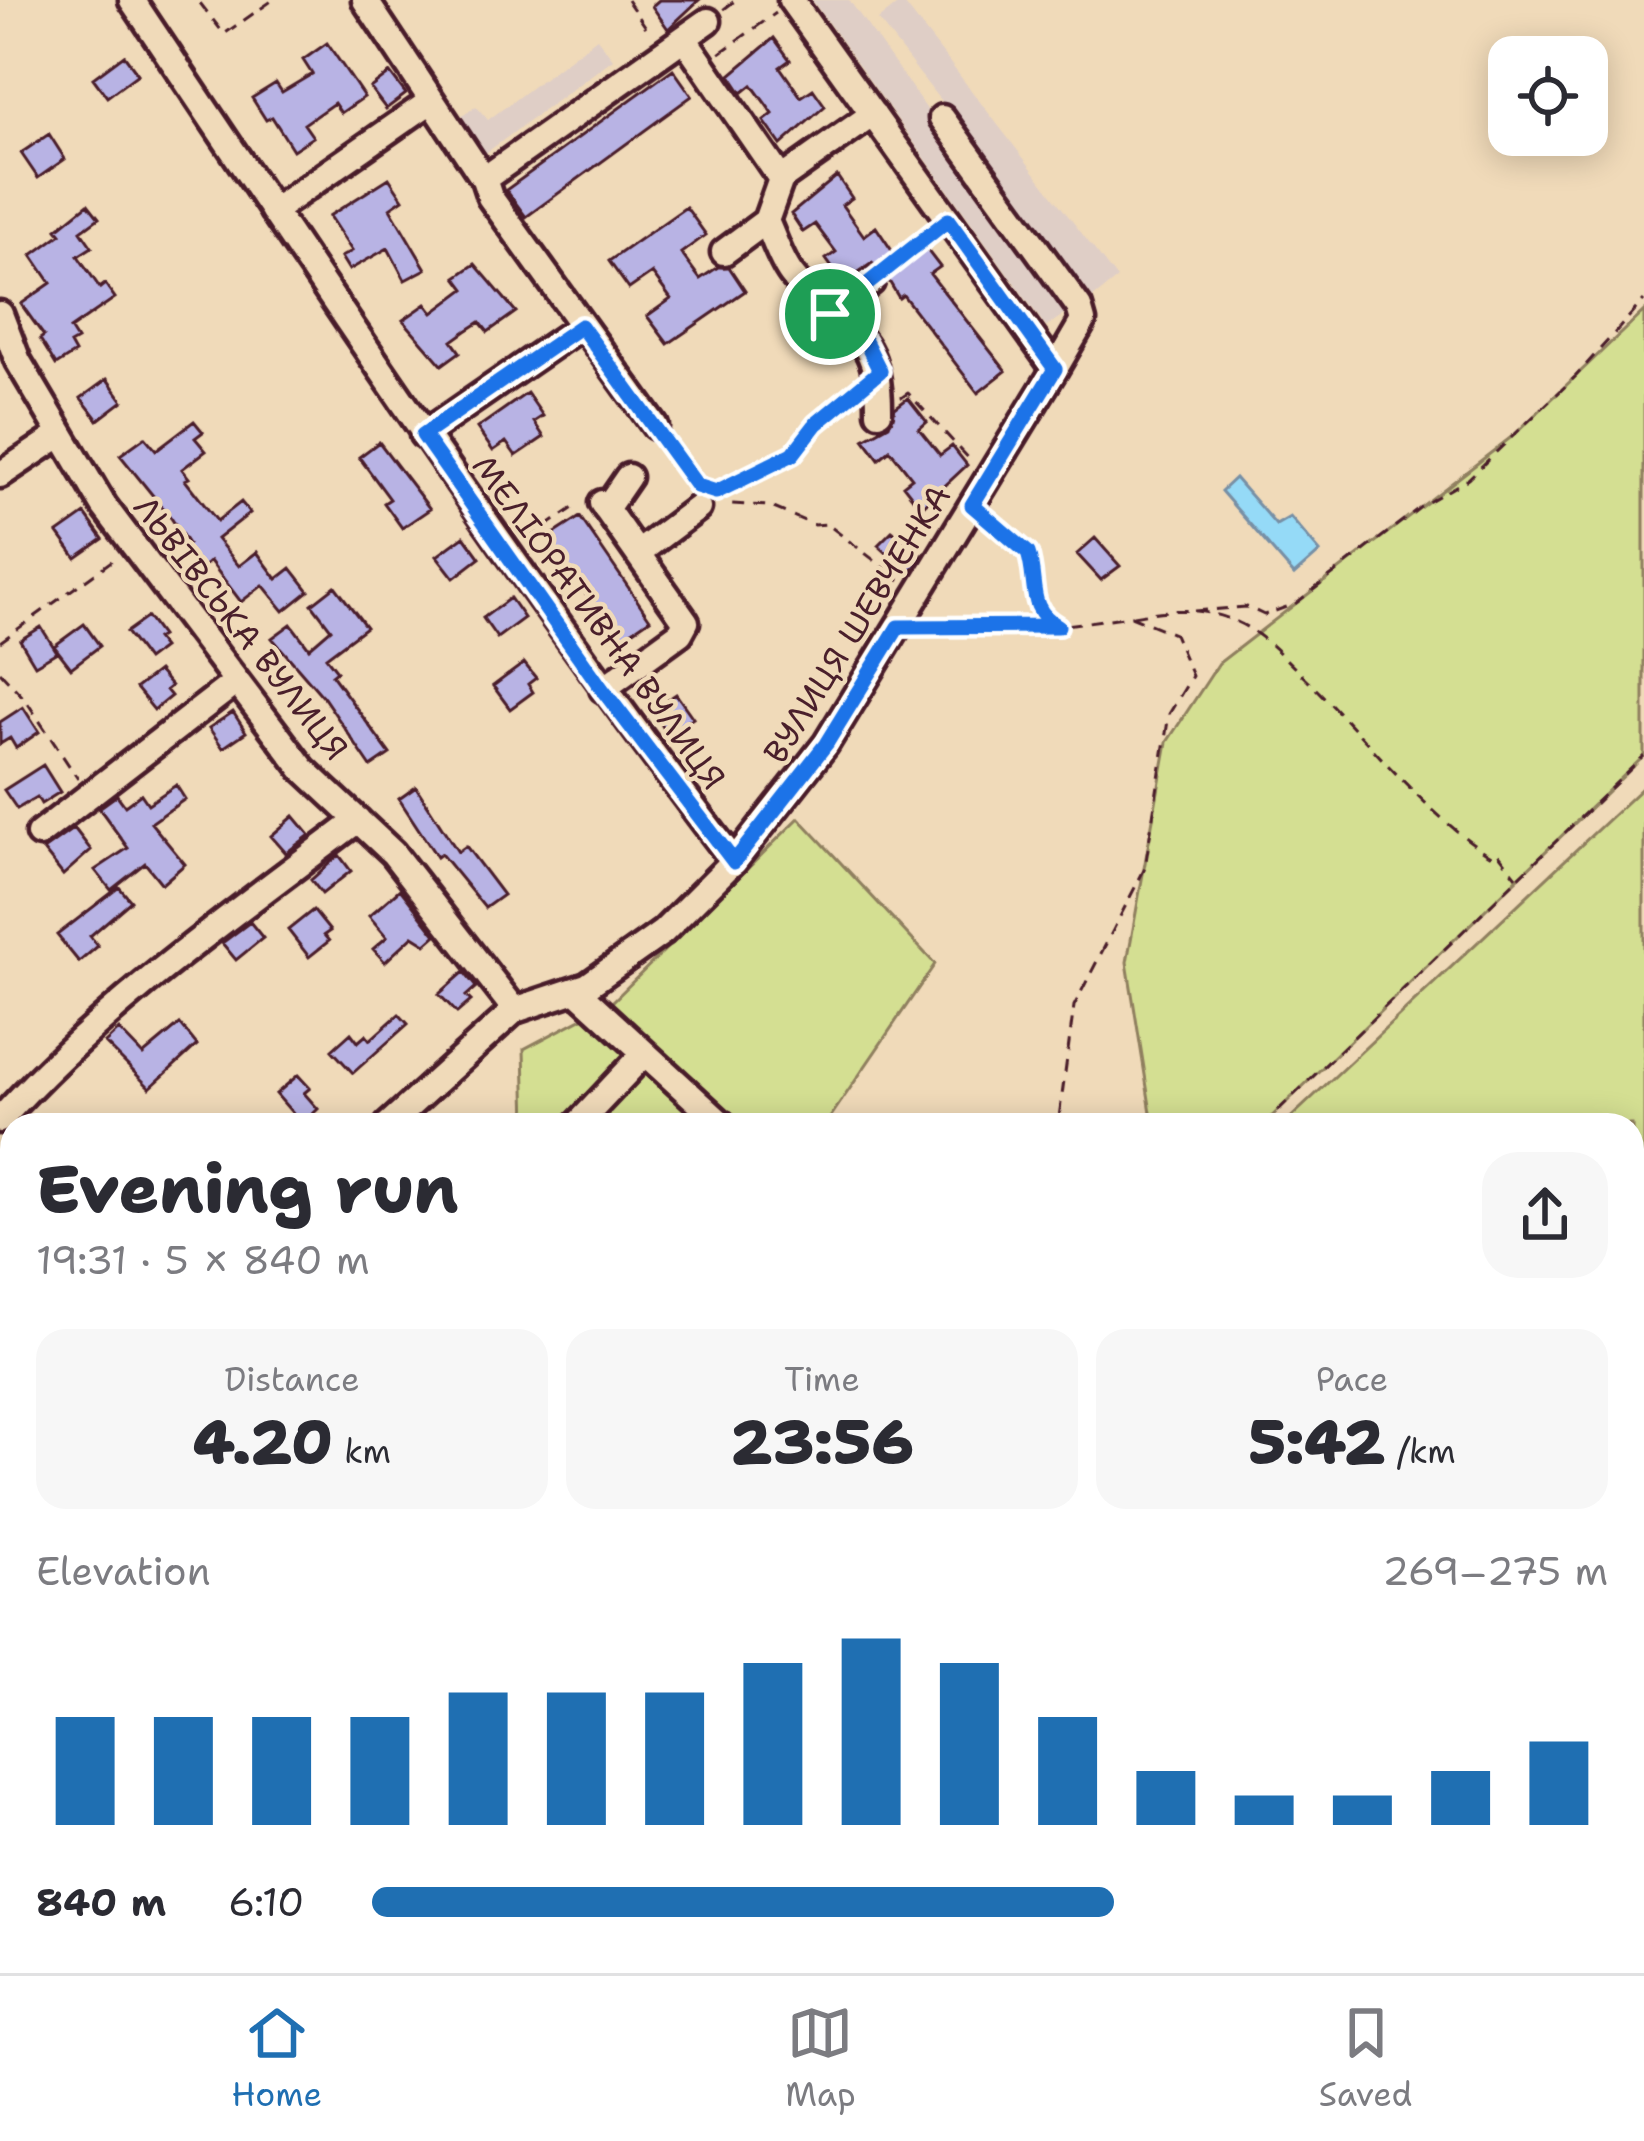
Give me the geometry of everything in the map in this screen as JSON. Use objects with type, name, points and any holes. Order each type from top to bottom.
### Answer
[{"type":"street","name":"МЕЛІОРАТИВНА ВУЛИЦЯ","points":[[132,0],[423,435],[602,689],[734,862]]},
{"type":"street","points":[[365,0],[484,179],[490,197],[655,426]]},
{"type":"street","points":[[792,1],[1055,369]]},
{"type":"street","points":[[484,179],[708,21]]},
{"type":"street","points":[[674,45],[703,65],[781,179]]},
{"type":"street","points":[[273,211],[431,101]]},
{"type":"street","points":[[724,251],[766,221],[781,179],[872,114]]},
{"type":"street","name":"ВУЛИЦЯ ШЕВЧЕНКА","points":[[401,1113],[515,1010],[576,990],[662,932],[734,862],[826,744],[1083,321],[1079,308],[942,118]]},
{"type":"street","points":[[766,221],[789,272],[865,341],[880,371],[879,412]]},
{"type":"street","points":[[830,314],[871,282]]},
{"type":"street","name":"ЛЬВІВСЬКА ВУЛИЦЯ","points":[[0,314],[18,361],[60,435],[134,546],[303,769],[393,853],[515,1010]]},
{"type":"street","points":[[423,435],[581,326]]},
{"type":"street","points":[[0,475],[60,435]]},
{"type":"street","points":[[602,689],[680,633],[686,622],[638,553],[598,509],[628,477]]},
{"type":"street","points":[[638,553],[707,500]]},
{"type":"street","points":[[39,834],[236,682]]},
{"type":"street","points":[[6,1113],[56,1058],[164,968],[358,820]]},
{"type":"street","points":[[576,990],[710,1113]]},
{"type":"street","points":[[588,1113],[644,1054]]},
{"type":"path","points":[[200,3],[224,34],[273,0]]},
{"type":"path","points":[[627,0],[674,45]]},
{"type":"path","points":[[703,65],[792,1]]},
{"type":"path","points":[[871,282],[948,220]]},
{"type":"path","points":[[1194,611],[1246,607],[1264,615],[1295,604],[1423,506],[1468,479],[1576,376],[1644,300]]},
{"type":"path","points":[[707,500],[793,454],[816,424],[880,371]]},
{"type":"path","points":[[879,412],[908,393],[958,443],[986,482]]},
{"type":"path","points":[[655,426],[707,500],[770,506],[814,525],[827,524],[917,595]]},
{"type":"path","points":[[507,554],[579,504],[598,509]]},
{"type":"path","points":[[972,505],[1028,553],[1036,606],[1046,620],[1058,626]]},
{"type":"path","points":[[0,642],[134,546]]},
{"type":"path","points":[[898,627],[1058,626],[1176,608],[1224,617],[1278,648],[1421,794],[1435,815],[1478,848],[1493,857],[1498,854],[1518,878]]},
{"type":"path","points":[[1060,1113],[1074,1006],[1145,868],[1169,714],[1192,676],[1174,634],[1131,616]]},
{"type":"path","points":[[0,672],[25,699],[90,795]]},
{"type":"path","points":[[1275,1113],[1644,756]]},
{"type":"shaded area","points":[[812,0],[849,0],[1070,310],[1046,327]]},
{"type":"shaded area","points":[[902,1],[1117,279],[1093,298],[878,20]]},
{"type":"shaded area","points":[[597,38],[613,59],[483,155],[457,120],[476,106],[488,120]]},
{"type":"green space","points":[[1644,311],[1644,756],[1275,1113],[1151,1113],[1127,962],[1167,742],[1219,663],[1514,435]]},
{"type":"green space","points":[[1644,786],[1644,1113],[1296,1113]]},
{"type":"green space","points":[[799,818],[935,964],[833,1113],[526,1113],[524,1049],[611,1003]]},
{"type":"water","points":[[1235,478],[1276,525],[1290,517],[1320,552],[1294,575],[1221,491]]},
{"type":"building","points":[[659,0],[699,0],[668,29],[652,6]]},
{"type":"building","points":[[774,38],[790,60],[780,67],[801,97],[813,89],[825,106],[781,145],[764,121],[773,114],[752,85],[742,93],[730,75]]},
{"type":"building","points":[[327,43],[364,97],[341,113],[334,103],[304,124],[313,137],[293,150],[272,117],[266,120],[252,98],[276,83],[282,92],[312,74],[303,60]]},
{"type":"building","points":[[124,55],[138,74],[107,97],[93,78]]},
{"type":"building","points":[[673,69],[692,96],[526,217],[506,190]]},
{"type":"building","points":[[390,73],[406,94],[386,109],[370,88]]},
{"type":"building","points":[[49,134],[65,159],[38,178],[21,153]]},
{"type":"building","points":[[837,176],[852,198],[842,205],[864,236],[876,227],[901,264],[924,246],[940,267],[930,274],[1006,371],[978,393],[903,295],[899,298],[883,271],[872,263],[843,283],[826,259],[836,252],[815,224],[803,232],[791,214]]},
{"type":"building","points":[[389,178],[403,199],[390,208],[426,269],[405,280],[388,248],[349,270],[341,257],[352,251],[329,216]]},
{"type":"building","points":[[88,204],[99,218],[81,231],[92,247],[78,256],[100,288],[105,284],[115,298],[70,329],[77,340],[70,344],[75,353],[56,365],[40,339],[44,336],[21,304],[51,283],[32,255],[61,234],[57,229]]},
{"type":"building","points":[[686,207],[706,235],[681,253],[700,279],[718,267],[729,267],[745,291],[668,344],[647,316],[671,299],[652,273],[629,289],[609,261]]},
{"type":"building","points":[[475,264],[516,312],[488,332],[480,322],[452,341],[460,352],[442,365],[403,320],[426,304],[433,313],[465,289],[456,277]]},
{"type":"building","points":[[107,379],[123,401],[98,420],[81,398]]},
{"type":"building","points":[[527,393],[543,416],[534,422],[544,437],[516,456],[506,442],[493,451],[477,428]]},
{"type":"building","points":[[908,398],[927,422],[919,429],[940,455],[952,446],[967,465],[921,508],[903,485],[912,478],[890,450],[879,459],[864,439],[889,425],[895,408]]},
{"type":"building","points":[[194,421],[203,432],[195,438],[206,451],[182,469],[189,478],[185,480],[217,521],[241,502],[250,513],[217,539],[239,566],[257,552],[277,579],[291,568],[309,591],[284,611],[263,585],[241,602],[210,561],[200,570],[183,548],[188,544],[171,518],[120,455],[145,437],[156,450]]},
{"type":"building","points":[[379,442],[430,509],[402,528],[384,503],[390,499],[359,457]]},
{"type":"building","points":[[85,514],[103,539],[76,558],[58,533]]},
{"type":"building","points":[[580,517],[650,619],[618,641],[548,538]]},
{"type":"building","points":[[892,531],[922,556],[910,574],[878,545]]},
{"type":"building","points":[[464,536],[480,558],[454,578],[437,556]]},
{"type":"building","points":[[1095,538],[1120,566],[1101,580],[1077,554]]},
{"type":"building","points":[[335,586],[366,627],[326,657],[337,671],[332,675],[390,754],[371,767],[324,698],[272,638],[291,624],[309,648],[331,629],[312,604]]},
{"type":"building","points":[[510,598],[524,618],[497,638],[483,618]]},
{"type":"building","points":[[147,617],[161,636],[156,639],[163,648],[147,660],[126,632]]},
{"type":"building","points":[[84,624],[100,646],[71,668],[54,646]]},
{"type":"building","points":[[41,627],[57,652],[35,665],[20,640]]},
{"type":"building","points":[[524,663],[536,678],[528,684],[533,692],[510,709],[493,686]]},
{"type":"building","points":[[158,671],[171,686],[166,690],[171,696],[154,710],[136,688]]},
{"type":"building","points":[[676,694],[693,718],[668,735],[652,710]]},
{"type":"building","points":[[23,707],[39,732],[16,748],[10,738],[0,744],[0,722]]},
{"type":"building","points":[[233,712],[246,732],[223,748],[209,728]]},
{"type":"building","points":[[43,765],[60,792],[41,804],[37,797],[17,809],[4,790]]},
{"type":"building","points":[[176,785],[185,799],[151,823],[185,864],[162,884],[145,863],[111,890],[95,870],[128,848],[99,808],[117,795],[125,806],[141,794],[148,804]]},
{"type":"building","points":[[416,787],[458,852],[466,846],[503,895],[485,908],[441,854],[437,857],[399,799]]},
{"type":"building","points":[[294,816],[310,835],[286,853],[271,836]]},
{"type":"building","points":[[74,828],[91,850],[63,875],[43,850]]},
{"type":"building","points":[[339,855],[351,871],[322,894],[311,880]]},
{"type":"building","points":[[119,887],[131,901],[90,936],[98,946],[79,962],[57,935]]},
{"type":"building","points":[[400,889],[436,935],[426,944],[413,936],[385,962],[373,949],[387,937],[369,916]]},
{"type":"building","points":[[313,910],[330,931],[324,935],[329,941],[309,957],[288,930]]},
{"type":"building","points":[[250,922],[263,938],[236,960],[222,943]]},
{"type":"building","points":[[464,972],[476,987],[466,996],[471,1001],[457,1013],[439,994]]},
{"type":"building","points":[[399,1014],[408,1024],[353,1073],[332,1050],[351,1033],[358,1042],[366,1035],[370,1040]]},
{"type":"building","points":[[180,1024],[197,1045],[150,1088],[105,1043],[119,1030],[143,1055]]},
{"type":"building","points":[[298,1075],[310,1088],[304,1093],[318,1109],[292,1113],[276,1094]]},
{"type":"route","points":[[948,220],[1055,369],[972,505],[1028,553],[1036,606],[1046,620],[1058,626],[898,627],[826,744],[734,862],[602,689],[423,435],[581,326],[697,486],[716,492],[793,454],[816,424],[880,371],[865,341],[830,314],[948,220]]}]
